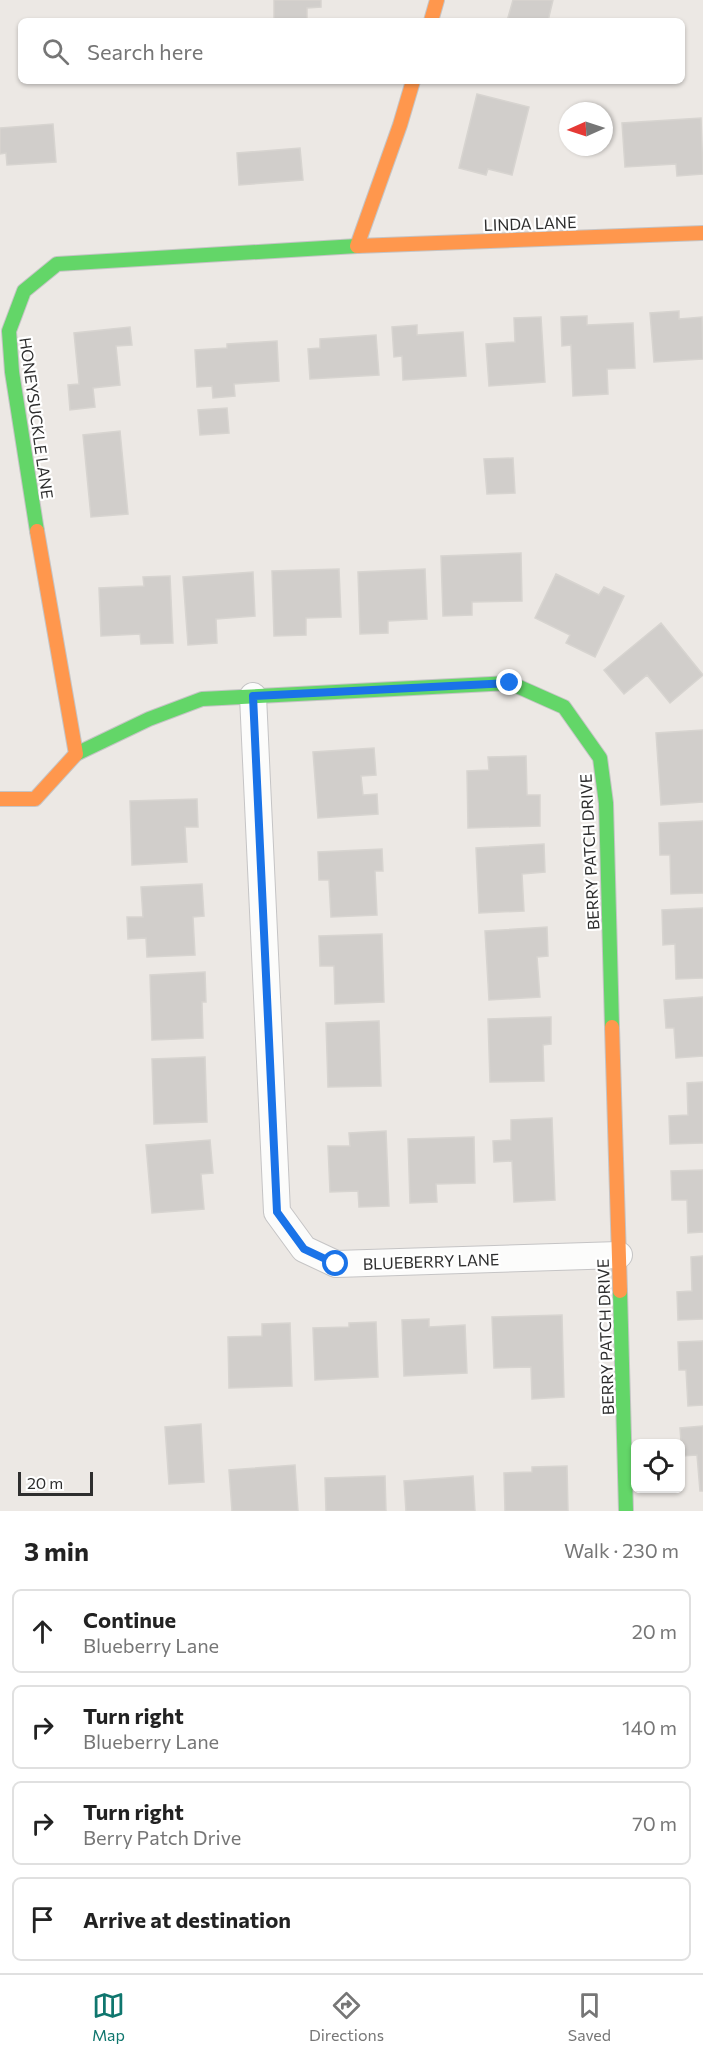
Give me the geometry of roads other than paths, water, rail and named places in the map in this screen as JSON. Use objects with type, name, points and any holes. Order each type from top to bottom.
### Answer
[{"type":"street","points":[[432,18],[437,0]]},
{"type":"street","points":[[357,246],[412,84]]},
{"type":"street","name":"LINDA LANE","points":[[357,246],[703,232]]},
{"type":"street","name":"HONEYSUCKLE LANE","points":[[76,754],[43,571],[12,372],[9,331],[24,291],[57,264],[357,246]]},
{"type":"street","name":"BERRY PATCH DRIVE","points":[[76,754],[149,719],[202,699],[510,683],[564,707],[600,758],[606,803],[627,1511]]},
{"type":"street","name":"BLUEBERRY LANE","points":[[253,696],[277,1212],[304,1249],[336,1264],[619,1255]]},
{"type":"street","points":[[0,799],[35,799],[76,754]]}]
